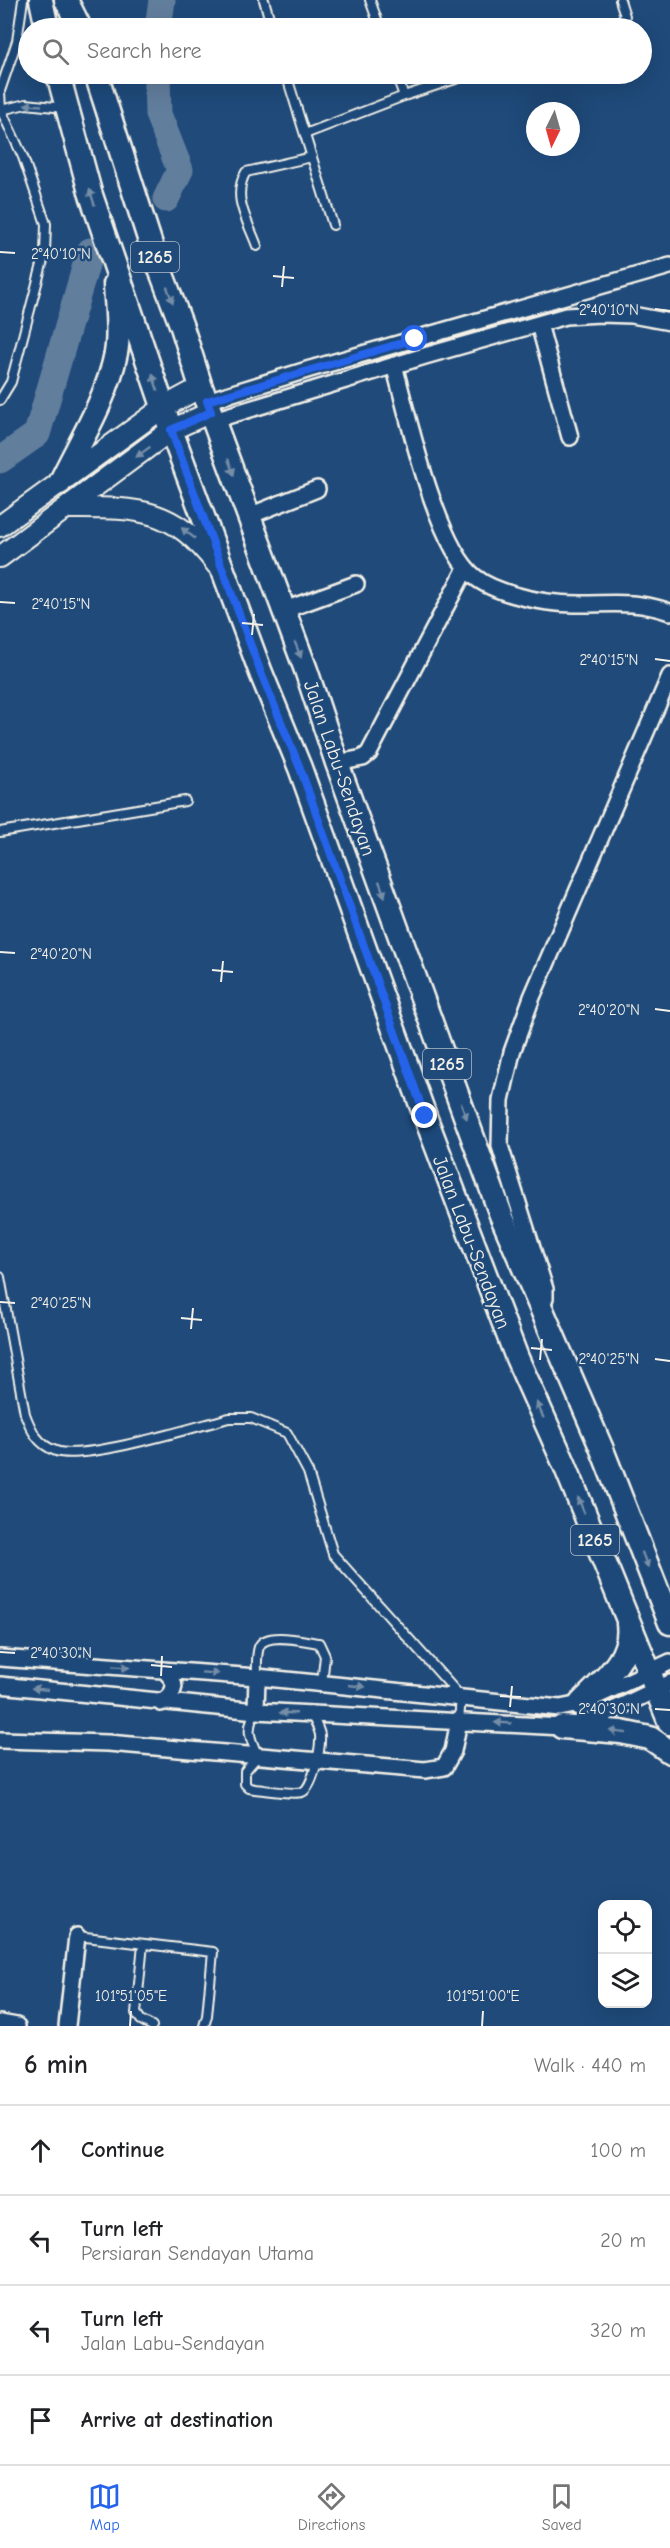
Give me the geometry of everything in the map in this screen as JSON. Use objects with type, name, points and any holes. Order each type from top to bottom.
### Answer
[{"type":"main road","points":[[41,0],[45,18]]},
{"type":"main road","points":[[66,0],[75,18]]},
{"type":"main road","name":"Jalan Labu-Sendayan","points":[[60,84],[90,192],[171,430],[261,673],[300,768],[474,1247],[517,1358],[564,1463],[627,1617],[659,1682],[670,1723]]},
{"type":"main road","name":"Jalan Labu-Sendayan","points":[[99,84],[152,248],[501,1215],[601,1447],[665,1603],[670,1623]]},
{"type":"main road","points":[[60,483],[103,396],[116,351],[113,260]]},
{"type":"main road","points":[[0,526],[164,407],[208,405]]},
{"type":"main road","points":[[0,557],[208,405]]},
{"type":"main road","points":[[66,508],[135,510],[160,515],[202,544],[226,577]]},
{"type":"main road","points":[[580,1704],[621,1659],[627,1647],[629,1633],[627,1617]]},
{"type":"main road","points":[[562,1727],[621,1732],[650,1738],[670,1752]]},
{"type":"street","points":[[208,405],[300,372],[670,266]]},
{"type":"street","points":[[208,405],[394,365],[566,316],[632,315],[670,322]]},
{"type":"street","points":[[539,324],[570,437]]},
{"type":"street","points":[[394,365],[440,521],[466,568],[476,578],[498,590],[556,603],[630,602],[648,604],[670,612]]},
{"type":"street","points":[[249,516],[317,489]]},
{"type":"street","points":[[337,763],[363,758],[369,753],[466,568]]},
{"type":"street","points":[[282,611],[356,585]]},
{"type":"street","points":[[540,1308],[545,1298],[545,1288],[500,1146],[501,1100],[512,1052],[532,998],[670,676]]},
{"type":"street","points":[[0,1658],[257,1677],[560,1708],[659,1682]]},
{"type":"street","points":[[0,1685],[256,1712],[562,1727],[588,1722],[659,1682],[670,1662]]},
{"type":"street","points":[[160,1703],[171,1695],[174,1687],[172,1677],[164,1670]]},
{"type":"street","points":[[256,1712],[257,1677]]},
{"type":"street","points":[[0,1740],[108,1743],[425,1770],[444,1767],[453,1751],[459,1721]]},
{"type":"street","points":[[67,2026],[77,1936]]},
{"type":"street","points":[[0,2023],[17,2026]]},
{"type":"lane","points":[[22,0],[24,6],[22,18]]},
{"type":"lane","points":[[264,0],[269,18]]},
{"type":"lane","points":[[370,0],[376,18]]},
{"type":"lane","points":[[620,0],[625,16],[624,18]]},
{"type":"lane","points":[[0,400],[11,382],[45,253],[46,224],[23,158],[1,110],[0,91],[18,36]]},
{"type":"lane","points":[[289,84],[333,225]]},
{"type":"lane","points":[[400,84],[404,96]]},
{"type":"lane","points":[[305,134],[441,84]]},
{"type":"lane","points":[[1,110],[26,104],[66,108]]},
{"type":"lane","points":[[257,246],[239,194],[240,184],[246,172],[312,157]]},
{"type":"lane","points":[[0,832],[185,801]]},
{"type":"lane","points":[[0,1277],[25,1414],[33,1434],[56,1452],[90,1452],[229,1418],[251,1418],[287,1433],[308,1472],[333,1554],[461,1697],[459,1721]]},
{"type":"lane","points":[[257,1677],[260,1645],[264,1640],[273,1638],[319,1643],[325,1656],[322,1683]]},
{"type":"lane","points":[[256,1712],[248,1727],[249,1738],[258,1756],[245,1771],[243,1777],[249,1788],[299,1793],[308,1788],[316,1761],[320,1732],[311,1714]]},
{"type":"lane","points":[[77,1936],[213,1952],[204,2026]]},
{"type":"lane","points":[[143,1944],[136,2013],[141,2020],[152,2026]]},
{"type":"waterway","points":[[159,18],[162,0]]},
{"type":"waterway","points":[[157,84],[158,114],[180,170],[166,199]]},
{"type":"waterway","points":[[0,460],[37,434],[90,251]]},
{"type":"route","points":[[415,339],[207,401],[211,412],[171,430],[261,673],[300,768],[425,1116]]}]
